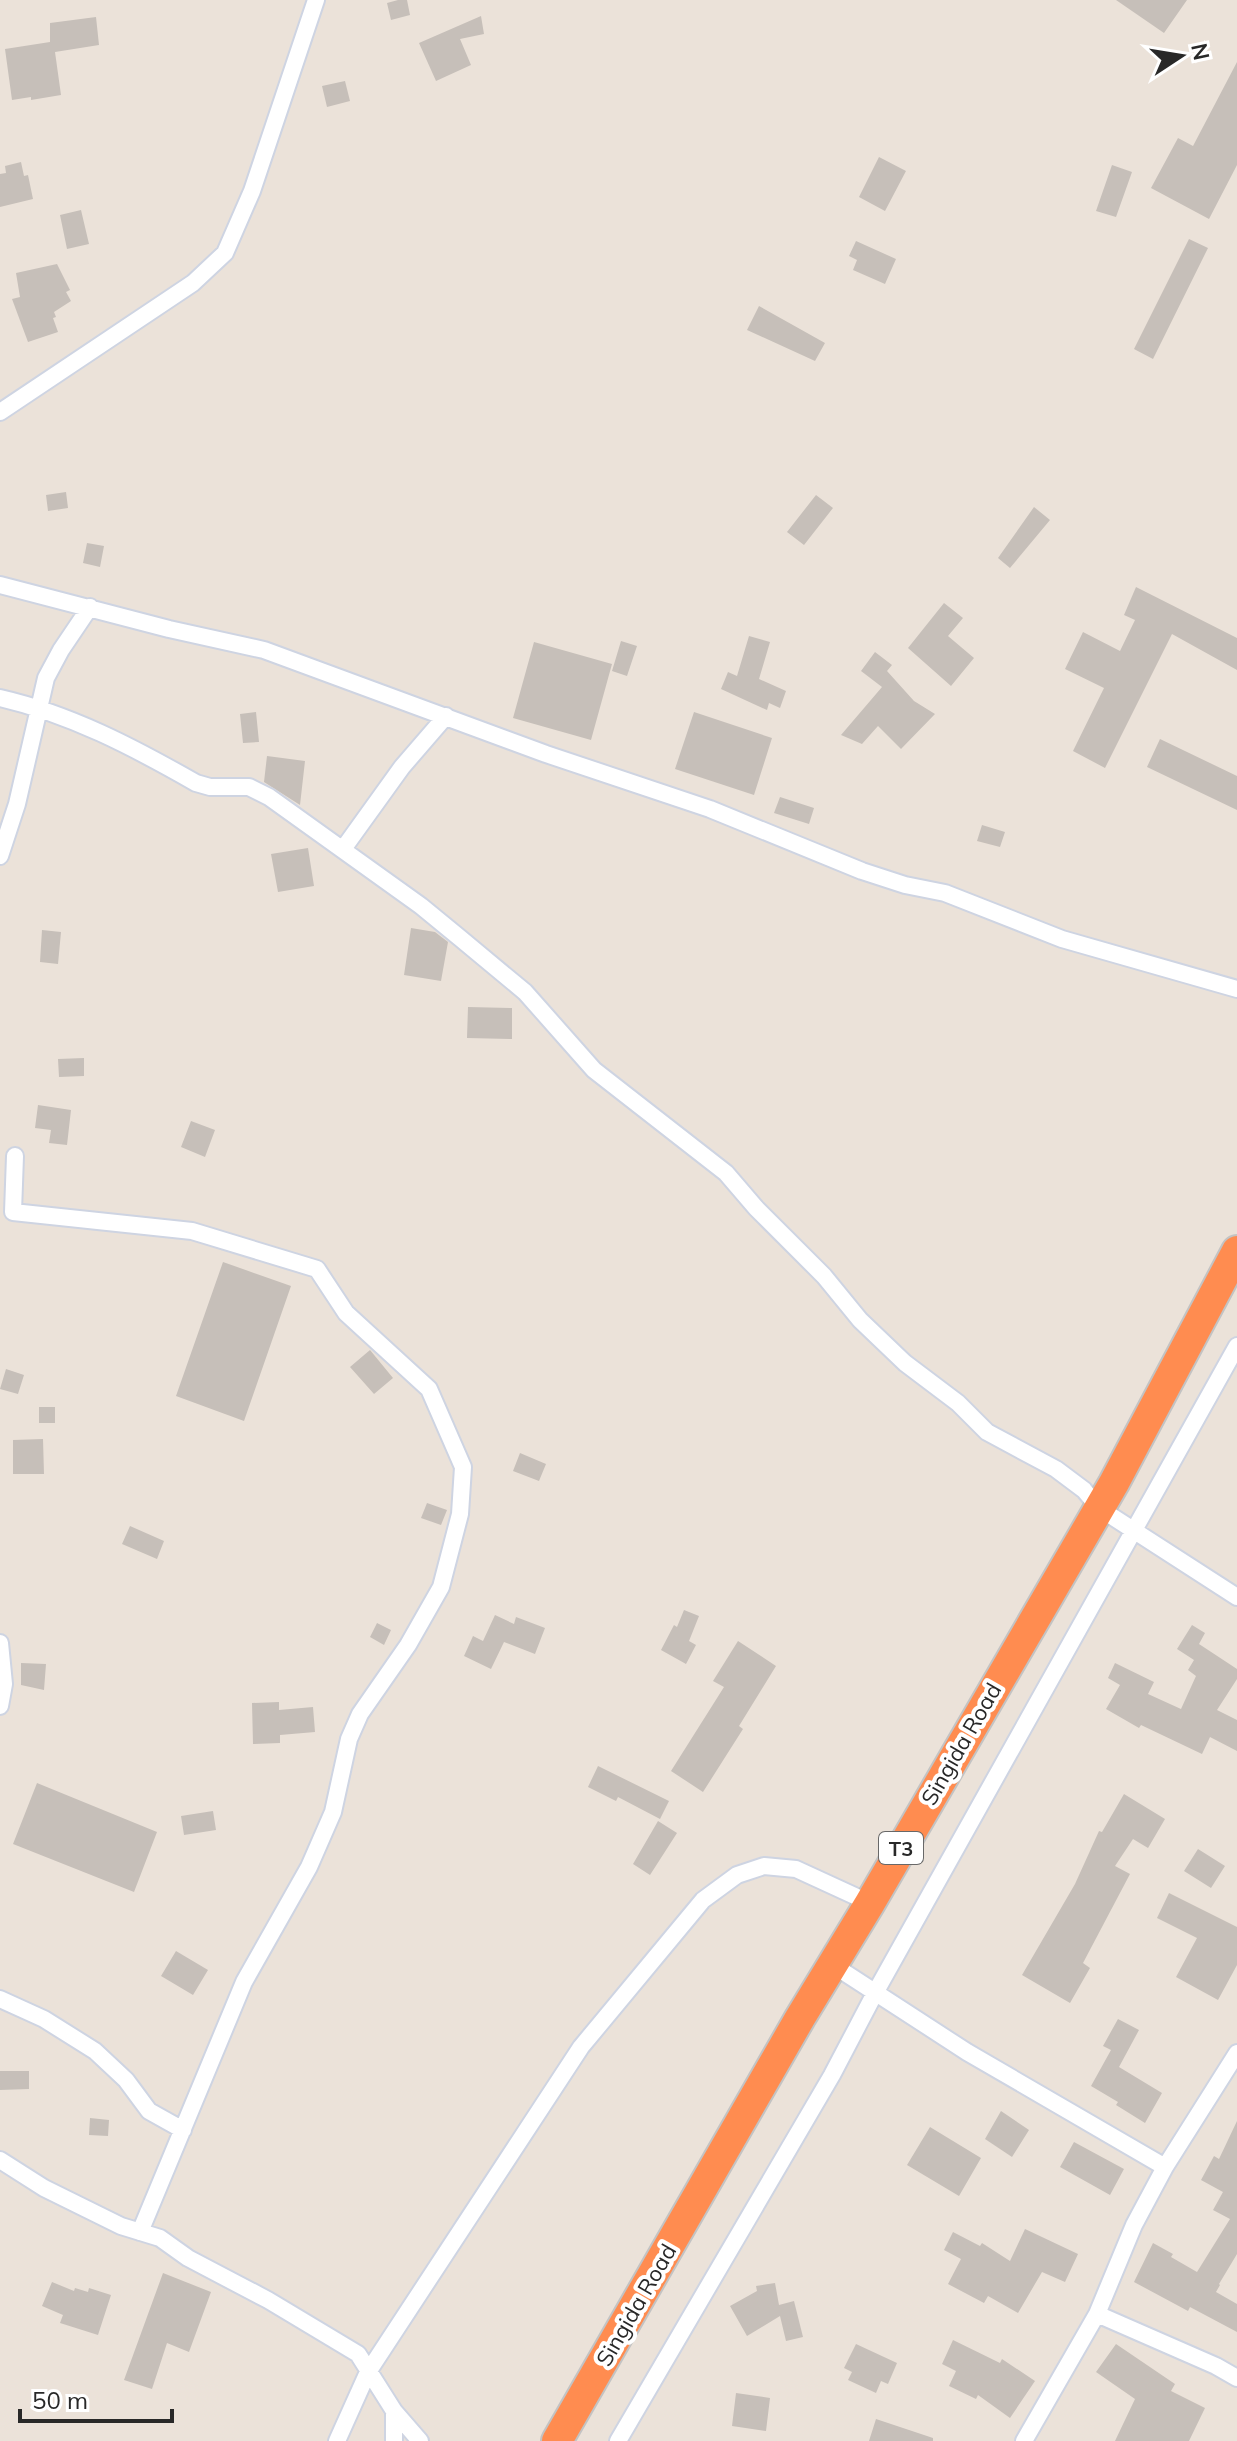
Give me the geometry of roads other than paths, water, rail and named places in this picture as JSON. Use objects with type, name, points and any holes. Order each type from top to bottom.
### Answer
[{"type":"highway","name":"Singida Road","points":[[557,2441],[1099,1508],[1237,1251]]},
{"type":"street","points":[[0,412],[193,283],[225,253],[252,191],[314,2]]},
{"type":"street","points":[[0,585],[264,650],[546,754],[710,809],[862,871],[905,885],[945,893],[1062,939],[1237,989]]},
{"type":"street","points":[[0,856],[17,804],[46,678],[90,607]]},
{"type":"street","points":[[0,698],[38,707],[99,731],[196,783],[210,787],[249,787],[269,797],[343,849],[421,906],[525,992],[594,1070],[726,1173],[824,1276],[860,1320],[905,1363],[958,1403],[987,1432],[1056,1469],[1084,1490],[1099,1508],[1237,1597]]},
{"type":"street","points":[[343,849],[402,767],[446,716]]},
{"type":"street","points":[[15,1156],[13,1212],[192,1231],[317,1269],[346,1313],[429,1389],[463,1467],[460,1514],[441,1587],[408,1645],[360,1714],[349,1739],[336,1801],[327,1826],[309,1867],[244,1982],[140,2232]]},
{"type":"street","points":[[618,2441],[832,2075],[1237,1346]]},
{"type":"street","points":[[0,1643],[4,1684],[0,1706]]},
{"type":"street","points":[[337,2441],[368,2372],[581,2047],[674,1931],[703,1900],[737,1875],[764,1866],[796,1869],[870,1903]]},
{"type":"street","points":[[833,1965],[967,2052],[1165,2167]]},
{"type":"street","points":[[0,1999],[44,2019],[95,2051],[126,2080],[149,2111],[183,2130]]},
{"type":"street","points":[[1024,2441],[1097,2314],[1134,2225],[1165,2167],[1235,2062]]},
{"type":"street","points":[[0,2160],[44,2188],[121,2226],[160,2238],[188,2258],[268,2300],[358,2354],[394,2411],[420,2441]]},
{"type":"street","points":[[1097,2314],[1237,2378]]},
{"type":"street","points":[[394,2411],[394,2441]]}]
